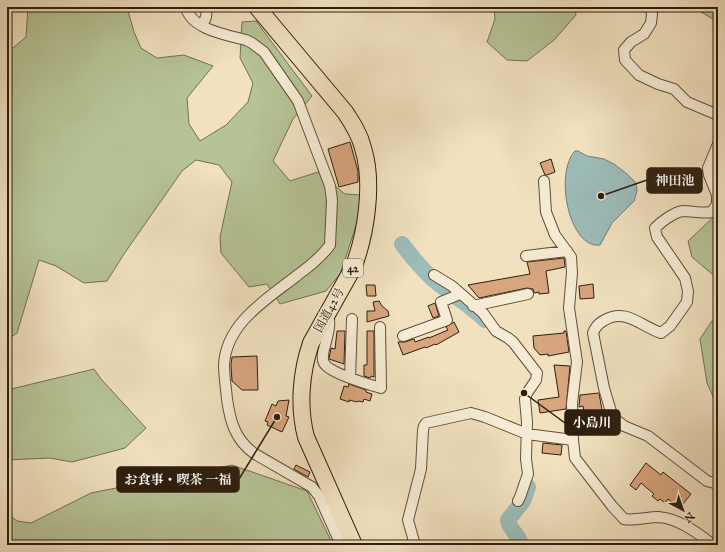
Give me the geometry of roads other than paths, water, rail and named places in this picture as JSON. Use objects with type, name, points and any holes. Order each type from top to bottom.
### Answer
[{"type":"highway","name":"国道42号","points":[[257,7],[345,112],[356,129],[367,162],[368,188],[361,245],[352,268],[317,331],[307,354],[302,382],[303,427],[310,449],[354,545]]},
{"type":"street","points":[[186,7],[190,17],[202,26],[246,40],[264,52],[298,101],[330,186],[332,200],[330,245],[307,268],[243,320],[231,338],[224,366],[229,414],[237,436],[244,445],[255,454],[312,487],[318,496],[341,545]]},
{"type":"street","points":[[202,26],[206,17],[207,7]]},
{"type":"street","points":[[650,7],[652,14],[651,23],[644,34],[631,42],[624,50],[625,60],[639,75],[658,84],[674,89],[687,102],[718,115]]},
{"type":"street","points":[[718,144],[708,168],[709,175],[717,195],[717,204],[712,212],[704,214],[681,211],[662,221],[656,228],[657,237],[685,278],[688,291],[687,302],[677,317],[670,326],[661,332],[650,329],[631,317],[623,315],[610,317],[598,324],[594,329],[604,388],[615,419],[624,426],[648,436],[708,481],[718,484]]},
{"type":"street","points":[[544,181],[546,212],[555,235],[570,255],[572,261],[569,313],[577,362],[572,403],[575,458],[612,506],[624,519],[629,520],[658,517],[668,518],[686,527],[713,545]]},
{"type":"street","points":[[526,256],[567,251]]},
{"type":"street","points":[[434,275],[452,286],[487,318],[496,331],[513,342],[537,373],[536,380],[527,392],[525,400],[527,434],[526,459],[528,474],[518,501]]},
{"type":"street","points":[[403,336],[447,320],[442,302],[460,294]]},
{"type":"street","points":[[473,306],[528,294]]},
{"type":"street","points":[[327,313],[330,323],[323,356],[326,367],[350,378],[381,388],[380,327]]},
{"type":"street","points":[[350,378],[352,319]]},
{"type":"street","points":[[415,545],[408,520],[421,469],[423,430],[426,423],[471,413],[527,434],[573,440]]},
{"type":"water","points":[[575,151],[587,156],[604,159],[614,164],[636,183],[637,191],[634,201],[612,223],[600,245],[589,243],[580,235],[573,223],[568,208],[566,176],[569,162]]},
{"type":"waterway","points":[[402,244],[417,263],[430,276],[485,320]]},
{"type":"waterway","points":[[521,545],[519,538],[510,527],[508,520],[523,501],[528,487]]},
{"type":"place","name":"神田池","points":[[601,196]]},
{"type":"place","name":"小島川","points":[[524,393]]},
{"type":"place","name":"お食事・喫茶 一福","points":[[277,417]]}]
